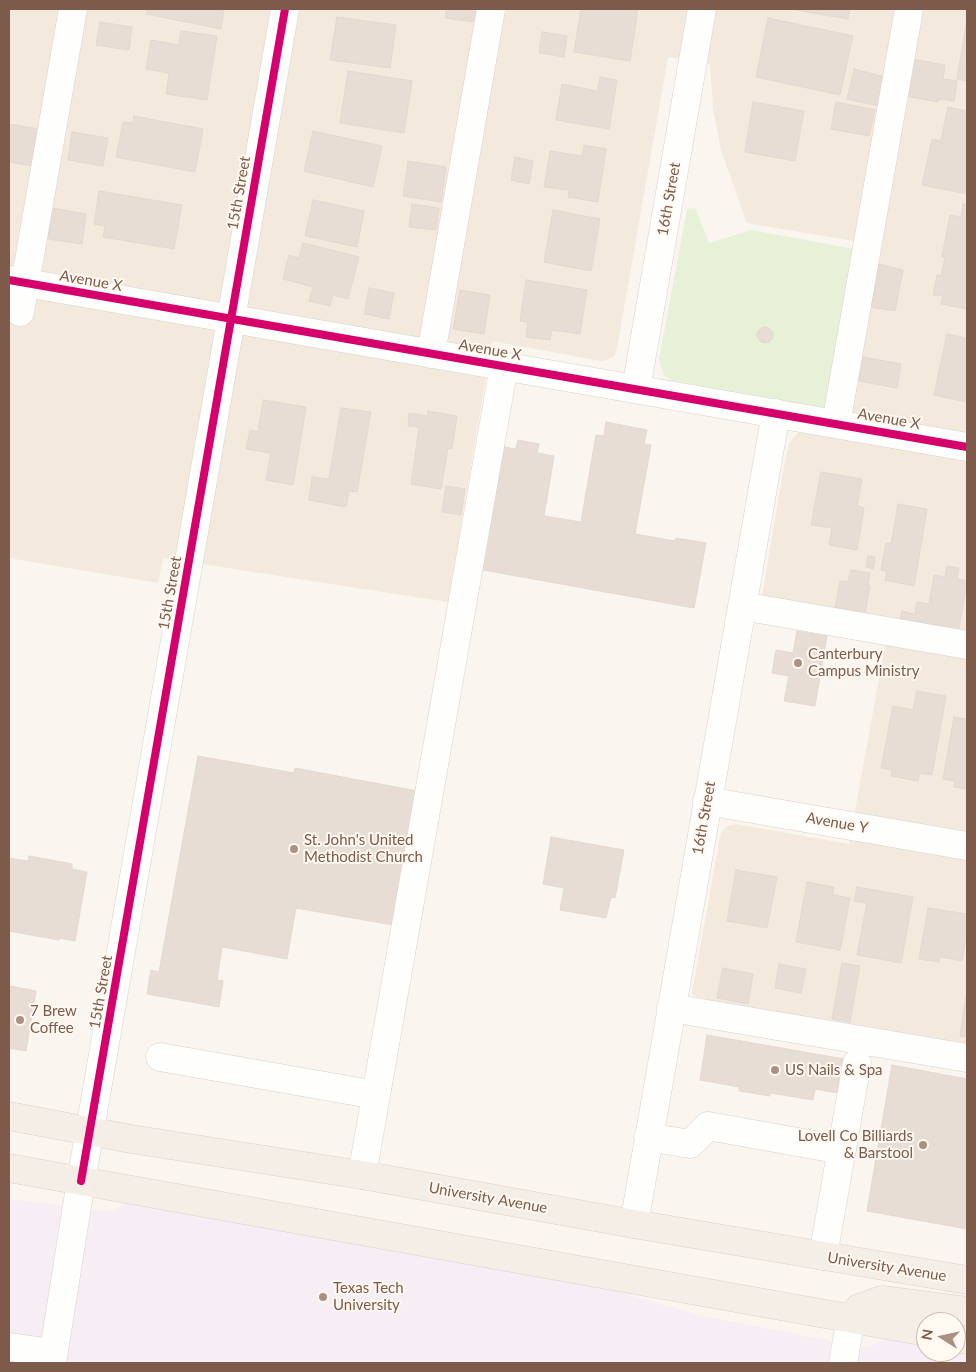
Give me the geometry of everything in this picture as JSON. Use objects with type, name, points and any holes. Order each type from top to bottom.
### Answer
[{"type":"main road","name":"University Avenue","points":[[9,1116],[90,1132],[362,1175],[634,1224],[967,1280]]},
{"type":"main road","points":[[9,1168],[916,1330]]},
{"type":"main road","points":[[851,1318],[859,1308],[868,1303],[882,1300],[967,1311]]},
{"type":"street","points":[[20,312],[17,282],[73,9]]},
{"type":"street","name":"15th Street","points":[[52,1358],[81,1181],[285,9]]},
{"type":"street","points":[[431,354],[491,9]]},
{"type":"street","name":"16th Street","points":[[636,389],[702,9]]},
{"type":"street","points":[[836,424],[909,9]]},
{"type":"street","name":"Avenue X","points":[[17,282],[967,447]]},
{"type":"street","points":[[362,1175],[504,366]]},
{"type":"street","name":"16th Street","points":[[634,1224],[776,413]]},
{"type":"street","points":[[742,606],[967,645]]},
{"type":"street","name":"Avenue Y","points":[[707,801],[967,846]]},
{"type":"street","points":[[671,1008],[967,1058]]},
{"type":"street","points":[[160,1057],[376,1095]]},
{"type":"street","points":[[823,1256],[857,1063]]},
{"type":"street","points":[[648,1138],[690,1144],[708,1126],[842,1150]]},
{"type":"street","points":[[843,1363],[851,1318]]},
{"type":"street","points":[[9,1348],[52,1358]]},
{"type":"shaded area","points":[[9,9],[967,9],[967,1045],[718,1004],[694,996],[692,993],[720,837],[723,830],[728,826],[736,824],[849,844],[889,624],[761,602],[789,443],[798,433],[805,432],[877,245],[747,223],[721,150],[713,108],[710,64],[668,57],[617,348],[614,356],[601,361],[492,341],[448,602],[163,558],[158,583],[9,558]]},
{"type":"shaded area","name":"Texas Tech University","points":[[9,1199],[113,1212],[123,1204],[133,1201],[574,1279],[702,1316],[867,1348],[883,1340],[893,1340],[916,1345],[916,1362],[966,1362],[967,1355],[967,1363],[9,1363]]},
{"type":"green space","points":[[695,208],[709,243],[752,230],[859,250],[832,410],[673,381],[664,375],[659,360],[687,209]]},
{"type":"building","points":[[147,9],[224,9],[221,29],[146,14]]},
{"type":"building","points":[[447,9],[477,9],[475,22],[445,18]]},
{"type":"building","points":[[581,9],[638,9],[630,61],[574,52]]},
{"type":"building","points":[[790,9],[850,9],[848,19]]},
{"type":"building","points":[[337,17],[396,25],[390,68],[330,60]]},
{"type":"building","points":[[768,18],[853,36],[840,95],[756,77]]},
{"type":"building","points":[[100,22],[132,27],[129,50],[96,45]]},
{"type":"building","points":[[967,25],[967,81],[957,79]]},
{"type":"building","points":[[181,31],[217,36],[207,100],[166,94],[169,73],[146,69],[151,40],[179,45]]},
{"type":"building","points":[[542,32],[567,36],[564,57],[539,53]]},
{"type":"building","points":[[912,59],[945,65],[943,79],[957,81],[954,101],[939,99],[938,102],[906,96]]},
{"type":"building","points":[[854,69],[885,77],[879,106],[847,99]]},
{"type":"building","points":[[348,71],[412,81],[404,133],[340,123]]},
{"type":"building","points":[[600,77],[617,80],[609,129],[556,120],[562,84],[597,91]]},
{"type":"building","points":[[753,102],[804,111],[795,161],[745,152]]},
{"type":"building","points":[[836,102],[875,110],[869,136],[831,129]]},
{"type":"building","points":[[948,107],[967,111],[967,194],[922,185],[932,139],[941,141]]},
{"type":"building","points":[[134,116],[203,129],[195,172],[116,157],[123,122],[133,123]]},
{"type":"building","points":[[9,124],[39,129],[33,166],[9,162]]},
{"type":"building","points":[[313,131],[382,146],[373,187],[304,171]]},
{"type":"building","points":[[72,132],[108,138],[103,166],[68,160]]},
{"type":"building","points":[[584,145],[606,149],[598,202],[568,197],[569,190],[544,187],[550,151],[582,156]]},
{"type":"building","points":[[515,157],[533,161],[529,184],[511,180]]},
{"type":"building","points":[[408,161],[446,167],[441,202],[403,196]]},
{"type":"building","points":[[99,191],[182,205],[174,249],[103,237],[105,226],[94,224]]},
{"type":"building","points":[[313,200],[364,211],[357,247],[305,236]]},
{"type":"building","points":[[412,204],[439,208],[436,230],[409,227]]},
{"type":"building","points":[[963,204],[967,205],[967,309],[941,304],[943,296],[933,295],[937,275],[941,276],[945,257],[942,257],[950,215],[961,217]]},
{"type":"building","points":[[52,208],[86,214],[82,244],[48,239]]},
{"type":"building","points":[[553,210],[600,219],[591,271],[544,262]]},
{"type":"building","points":[[303,243],[359,257],[348,299],[333,295],[330,306],[309,301],[313,287],[283,279],[289,255],[299,258]]},
{"type":"building","points":[[879,264],[903,270],[895,311],[870,307]]},
{"type":"building","points":[[526,280],[587,290],[580,334],[552,330],[550,340],[526,337],[528,322],[520,321]]},
{"type":"building","points":[[369,288],[394,293],[389,319],[364,314]]},
{"type":"building","points":[[460,290],[490,295],[484,334],[453,329]]},
{"type":"building","points":[[765,327],[771,329],[773,335],[771,341],[765,343],[759,341],[757,335],[759,329]]},
{"type":"building","points":[[947,334],[967,338],[967,402],[934,395]]},
{"type":"building","points":[[863,357],[901,364],[897,388],[859,381]]},
{"type":"building","points":[[263,400],[306,407],[293,485],[266,480],[271,453],[246,449],[250,430],[258,432]]},
{"type":"building","points":[[341,408],[371,412],[357,492],[349,491],[346,507],[309,500],[312,477],[329,479]]},
{"type":"building","points":[[428,411],[457,416],[452,449],[448,448],[441,489],[411,484],[419,427],[408,426],[409,413],[428,416]]},
{"type":"building","points":[[606,422],[647,430],[644,444],[651,445],[635,534],[675,541],[676,538],[706,543],[694,608],[478,569],[500,446],[516,449],[518,440],[539,444],[537,453],[554,456],[544,516],[581,522],[596,435],[604,436]]},
{"type":"building","points":[[821,472],[862,479],[857,506],[864,508],[857,550],[829,545],[832,528],[811,525]]},
{"type":"building","points":[[446,486],[465,489],[461,515],[442,512]]},
{"type":"building","points":[[898,504],[927,509],[914,586],[885,580],[887,571],[881,570],[886,543],[891,544]]},
{"type":"building","points":[[868,556],[875,557],[873,569],[866,567]]},
{"type":"building","points":[[947,566],[959,568],[957,579],[967,581],[958,635],[899,625],[902,611],[915,614],[917,602],[929,604],[934,575],[945,577]]},
{"type":"building","points":[[851,570],[870,573],[868,585],[870,586],[865,615],[835,609],[840,581],[848,582]]},
{"type":"building","name":"Canterbury Campus Ministry","points":[[797,631],[827,636],[815,706],[784,701],[789,676],[772,673],[776,650],[793,653]]},
{"type":"building","points":[[917,691],[946,696],[932,775],[919,773],[918,781],[891,776],[892,770],[881,768],[893,706],[913,710]]},
{"type":"building","points":[[954,717],[967,719],[967,789],[954,787],[955,781],[943,779]]},
{"type":"building","name":"St. John's United Methodist Church","points":[[198,756],[294,773],[295,768],[417,791],[393,925],[296,908],[287,959],[222,947],[217,980],[223,981],[219,1007],[147,994],[151,970],[159,972]]},
{"type":"building","points":[[551,837],[624,850],[615,898],[611,897],[606,918],[560,910],[564,888],[543,884]]},
{"type":"building","points":[[29,856],[72,864],[72,869],[87,872],[75,941],[9,931],[9,858],[28,861]]},
{"type":"building","points":[[736,870],[777,877],[767,928],[727,921]]},
{"type":"building","points":[[807,882],[834,887],[833,895],[850,898],[840,950],[796,942]]},
{"type":"building","points":[[857,887],[913,897],[901,963],[857,955],[867,903],[854,901]]},
{"type":"building","points":[[928,908],[967,914],[967,931],[962,961],[940,957],[939,962],[919,959]]},
{"type":"building","points":[[842,963],[860,966],[850,1022],[832,1019]]},
{"type":"building","points":[[779,964],[806,969],[801,993],[775,988]]},
{"type":"building","points":[[723,968],[753,974],[748,1004],[717,998]]},
{"type":"building","name":"7 Brew Coffee","points":[[10,986],[36,991],[26,1051],[9,1048]]},
{"type":"building","points":[[967,995],[967,1037],[960,1036]]},
{"type":"building","name":"US Nails & Spa","points":[[707,1035],[850,1060],[844,1094],[815,1089],[813,1100],[771,1093],[770,1096],[739,1091],[739,1087],[700,1080]]},
{"type":"building","name":"Lovell Co Billiards & Barstool","points":[[892,1065],[967,1079],[967,1229],[867,1211]]},
{"type":"cycle path","points":[[81,1181],[285,9]]},
{"type":"cycle path","points":[[9,280],[967,447]]},
{"type":"place","name":"Canterbury Campus Ministry","points":[[798,663]]},
{"type":"place","name":"St. John's United Methodist Church","points":[[294,849]]},
{"type":"place","name":"7 Brew Coffee","points":[[20,1020]]},
{"type":"place","name":"US Nails & Spa","points":[[775,1070]]},
{"type":"place","name":"Lovell Co Billiards & Barstool","points":[[923,1145]]},
{"type":"place","name":"Texas Tech University","points":[[323,1297]]}]
